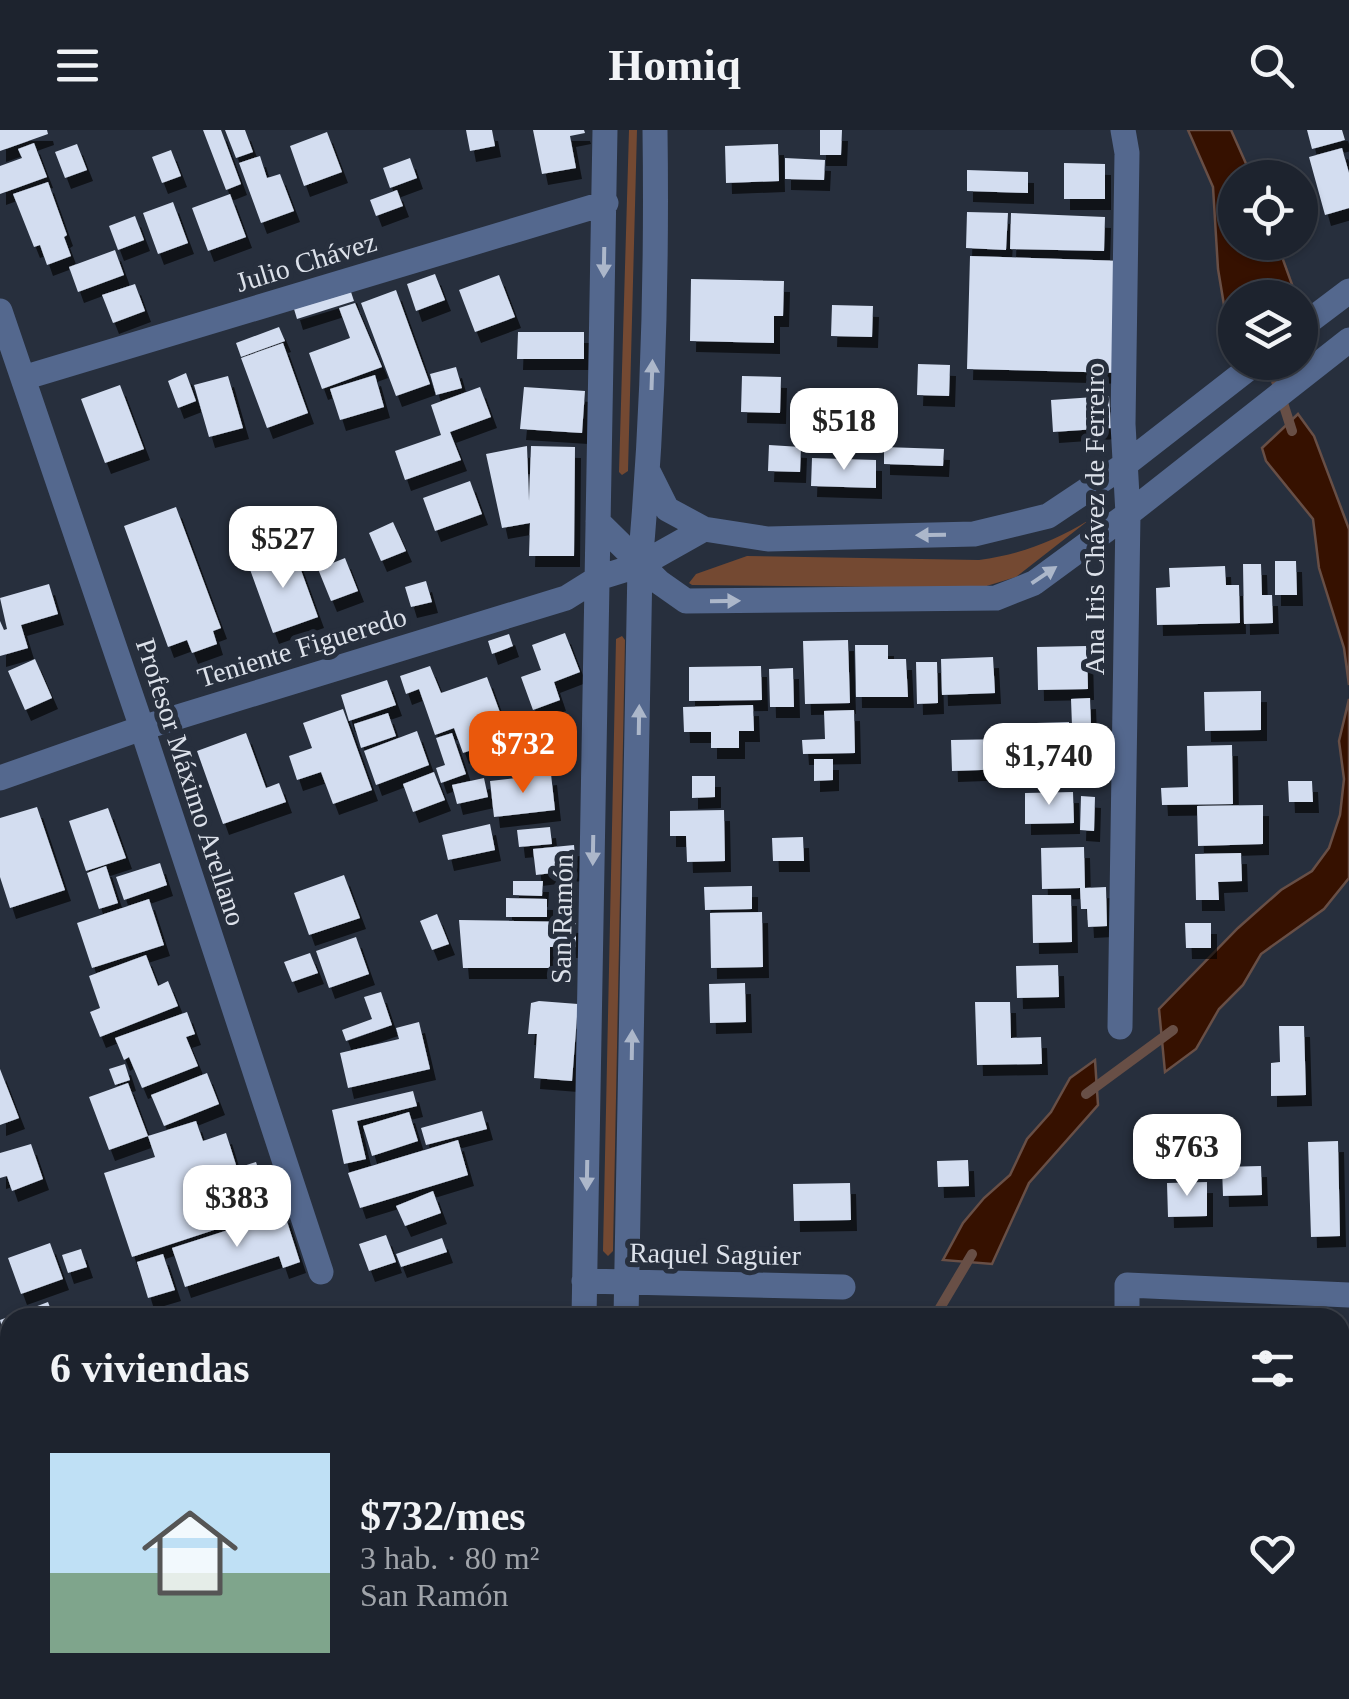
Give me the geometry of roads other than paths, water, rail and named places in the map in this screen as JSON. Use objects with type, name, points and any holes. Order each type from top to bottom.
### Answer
[{"type":"street","name":"San Ramón","points":[[584,1308],[605,130]]},
{"type":"street","points":[[626,1308],[640,565],[649,473],[655,130]]},
{"type":"street","name":"Ana Iris Chávez de Ferreiro","points":[[1120,1027],[1128,514],[1123,424],[1124,130]]},
{"type":"street","name":"Julio Chávez","points":[[23,378],[606,203]]},
{"type":"street","points":[[1318,314],[1349,291]]},
{"type":"street","name":"Profesor Máximo Arellano","points":[[0,312],[321,1272]]},
{"type":"street","name":"Teniente Figueredo","points":[[566,598],[598,604],[642,604],[996,598],[1034,583],[1341,347]]},
{"type":"street","points":[[649,473],[667,509],[704,529],[768,539],[974,534],[1048,516],[1126,464],[1235,380]]},
{"type":"street","points":[[598,522],[640,565],[686,602]]},
{"type":"street","name":"Teniente Figueredo","points":[[0,778],[142,728],[566,598],[598,578],[640,565],[704,529]]},
{"type":"street","name":"Raquel Saguier","points":[[584,1281],[843,1288]]},
{"type":"street","points":[[1127,1308],[1126,1286],[1349,1295]]},
{"type":"waterway","points":[[1276,380],[1292,431]]},
{"type":"waterway","points":[[1086,1094],[1173,1030]]},
{"type":"waterway","points":[[940,1308],[972,1254]]}]
